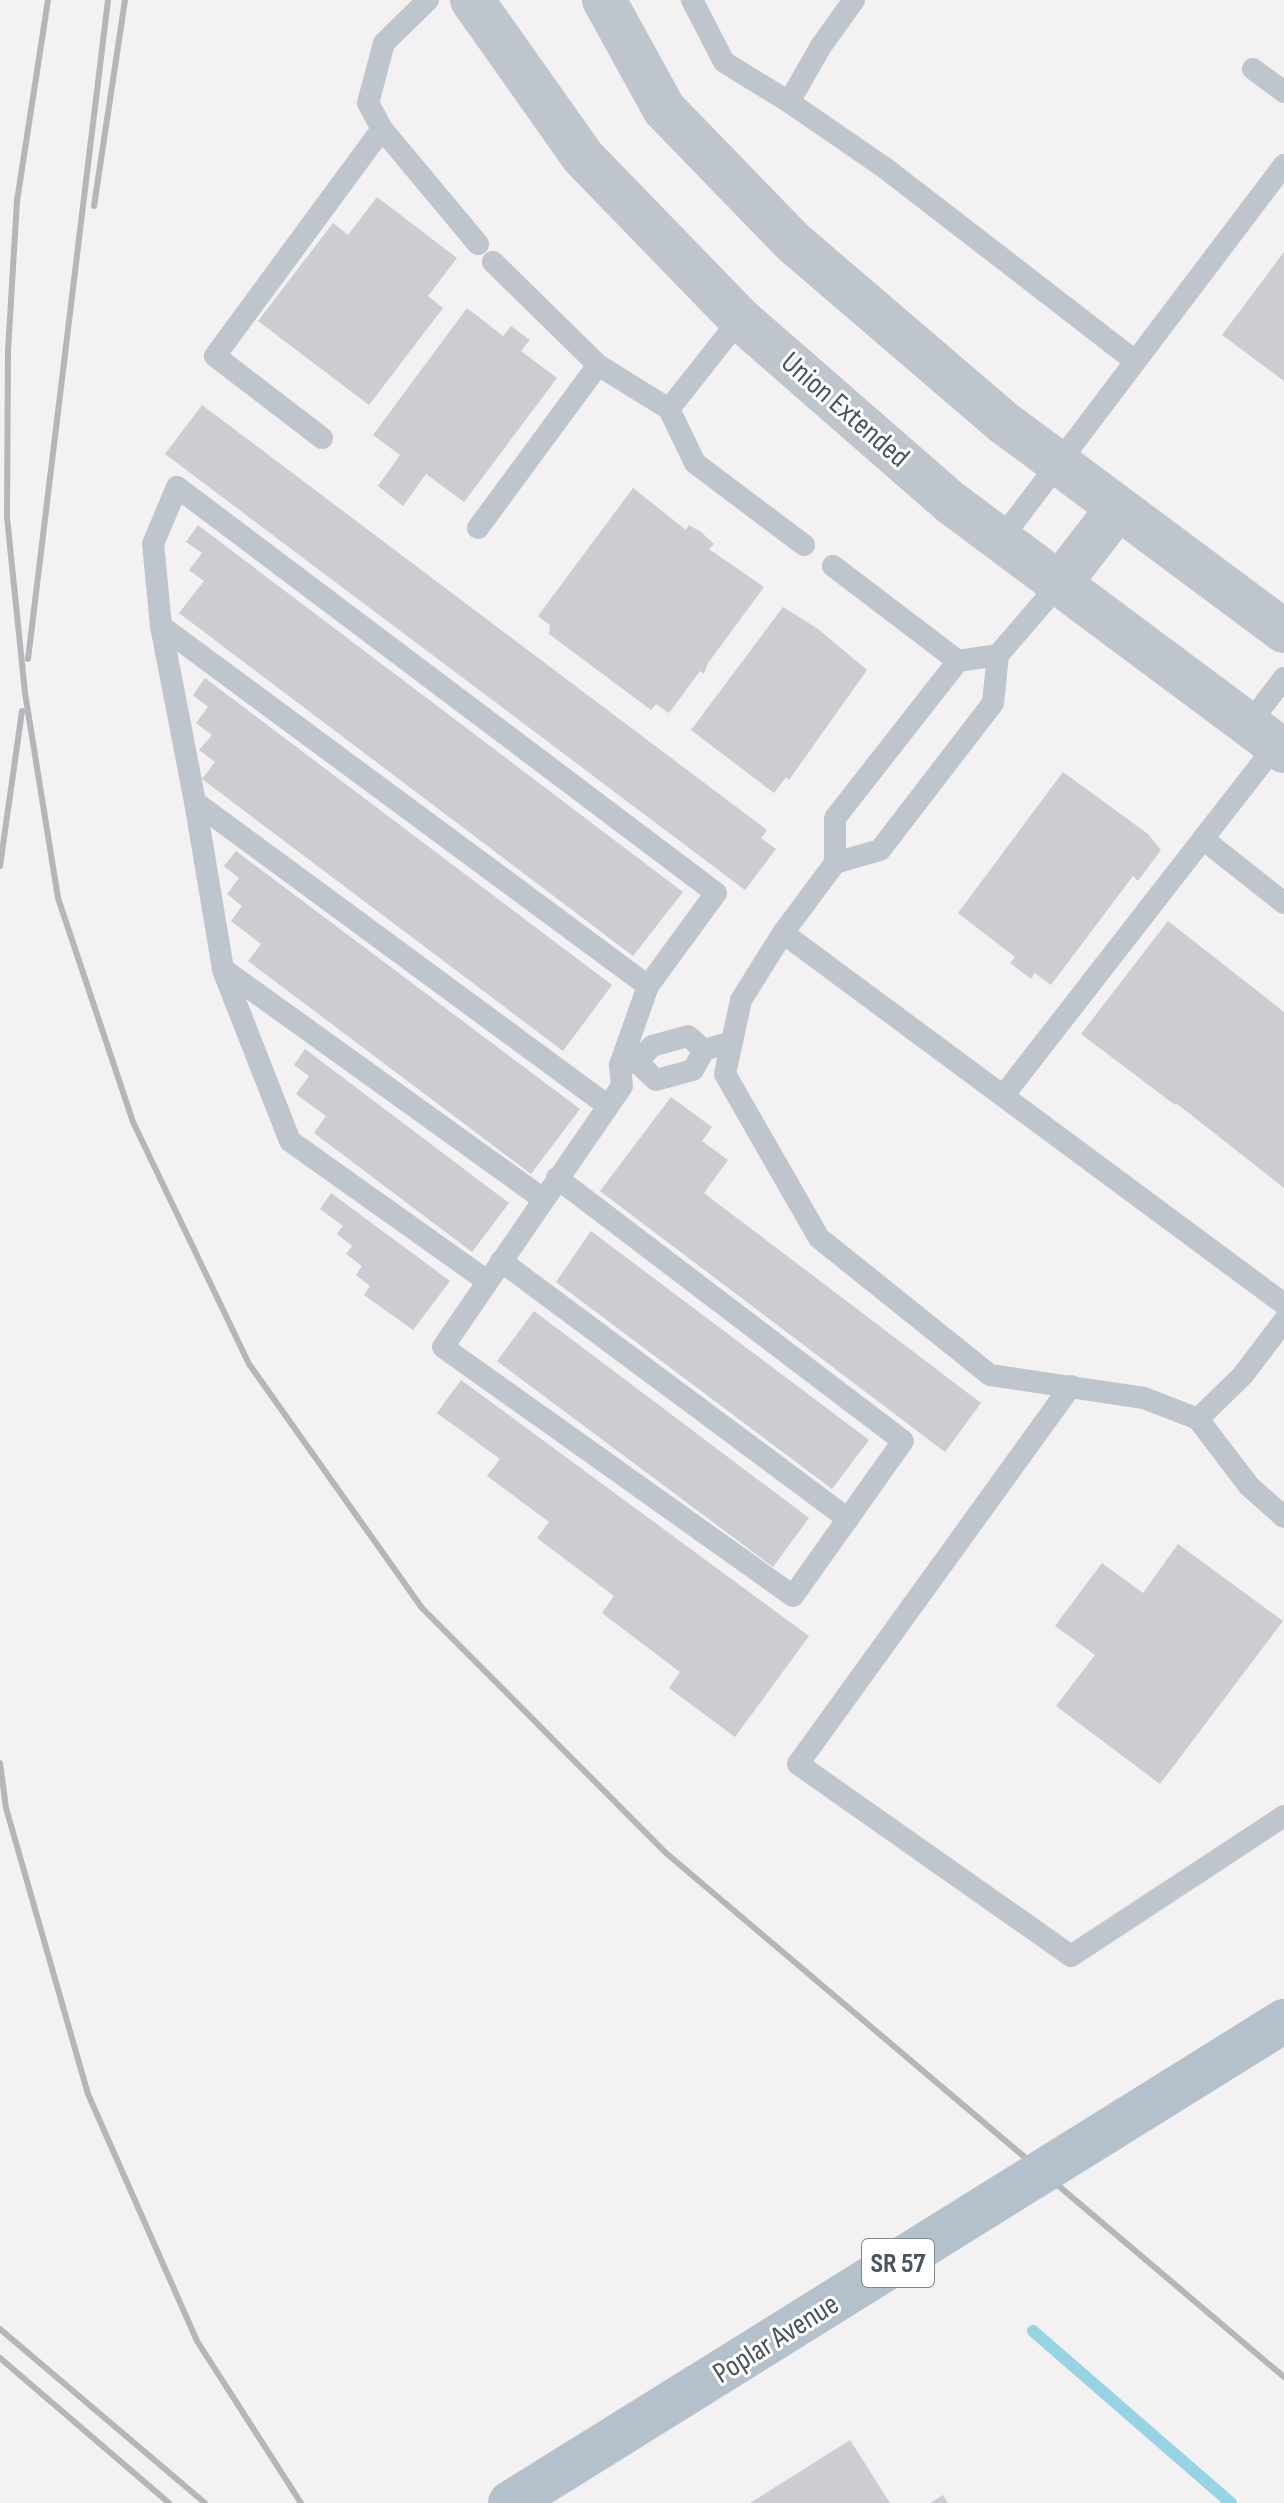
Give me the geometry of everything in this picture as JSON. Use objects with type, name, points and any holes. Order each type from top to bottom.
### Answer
[{"type":"main road","name":"Poplar Avenue","points":[[510,2503],[1284,2021]]},
{"type":"street","name":"Union Extended","points":[[472,0],[583,157],[740,319],[950,502],[1270,740]]},
{"type":"street","points":[[604,0],[664,109],[793,242],[1003,422],[1284,631]]},
{"type":"street","points":[[1060,583],[1118,508]]},
{"type":"lane","points":[[428,0],[384,43],[368,103],[382,129],[478,244]]},
{"type":"lane","points":[[692,0],[724,62],[885,168],[1135,361]]},
{"type":"lane","points":[[789,102],[821,46],[854,0]]},
{"type":"lane","points":[[1253,69],[1284,92]]},
{"type":"lane","points":[[322,438],[215,356],[382,129]]},
{"type":"lane","points":[[1001,539],[1284,165]]},
{"type":"lane","points":[[493,262],[598,365],[669,409],[695,463],[804,545]]},
{"type":"lane","points":[[669,409],[740,319]]},
{"type":"lane","points":[[478,528],[598,365]]},
{"type":"lane","points":[[487,1281],[290,1141],[223,969],[161,626],[153,544],[177,487],[716,893],[648,986],[622,1086],[557,1178],[443,1347],[793,1596],[903,1441],[557,1178]]},
{"type":"lane","points":[[833,566],[958,661]]},
{"type":"lane","points":[[835,863],[880,850],[993,703],[998,655],[1060,583]]},
{"type":"lane","points":[[161,626],[648,986]]},
{"type":"lane","points":[[998,655],[958,661],[835,818],[835,863],[783,933],[741,1000],[725,1074],[819,1238],[990,1375],[1144,1398],[1198,1419],[1249,1486],[1284,1517]]},
{"type":"lane","points":[[1003,1096],[1203,839],[1270,740],[1284,678]]},
{"type":"lane","points":[[195,802],[608,1106]]},
{"type":"lane","points":[[1203,839],[1284,903]]},
{"type":"lane","points":[[783,933],[1284,1304]]},
{"type":"lane","points":[[223,969],[543,1199]]},
{"type":"lane","points":[[629,1063],[652,1046],[688,1036],[704,1050]]},
{"type":"lane","points":[[629,1063],[656,1080],[693,1070],[704,1050],[732,1042]]},
{"type":"lane","points":[[501,1261],[848,1519]]},
{"type":"lane","points":[[1198,1419],[1243,1375],[1284,1321]]},
{"type":"lane","points":[[1071,1386],[798,1764],[1071,1956],[1284,1816]]},
{"type":"building","points":[[377,197],[457,258],[428,296],[443,308],[369,405],[258,321],[333,223],[348,235]]},
{"type":"building","points":[[1284,252],[1284,381],[1222,335]]},
{"type":"building","points":[[467,308],[503,336],[511,326],[530,340],[521,351],[557,378],[464,502],[426,474],[403,506],[378,486],[400,455],[373,435]]},
{"type":"building","points":[[202,405],[767,830],[761,838],[776,849],[745,890],[165,454]]},
{"type":"building","points":[[633,488],[686,530],[689,525],[701,532],[714,544],[709,549],[764,587],[708,663],[704,674],[700,671],[669,713],[656,704],[651,710],[549,634],[550,625],[538,616]]},
{"type":"building","points":[[198,525],[683,892],[633,956],[179,613],[204,581],[189,570],[202,553],[186,542]]},
{"type":"building","points":[[783,607],[818,629],[867,670],[789,780],[786,777],[774,793],[691,730]]},
{"type":"building","points":[[205,678],[612,985],[563,1051],[202,779],[215,762],[199,750],[212,735],[196,723],[208,707],[193,695]]},
{"type":"building","points":[[1063,772],[1148,834],[1161,850],[1138,881],[1133,876],[1051,985],[1035,973],[1031,979],[1010,963],[1015,957],[958,913]]},
{"type":"building","points":[[236,851],[580,1109],[531,1174],[248,961],[261,944],[231,921],[242,906],[227,894],[239,878],[224,866]]},
{"type":"building","points":[[1168,921],[1284,1012],[1284,1188],[1176,1103],[1081,1034]]},
{"type":"building","points":[[305,1049],[509,1203],[472,1252],[314,1133],[326,1116],[296,1094],[309,1076],[294,1065]]},
{"type":"building","points":[[671,1097],[712,1127],[702,1141],[728,1160],[704,1193],[981,1403],[945,1452],[600,1191]]},
{"type":"building","points":[[331,1193],[450,1281],[413,1330],[364,1295],[370,1286],[356,1275],[362,1266],[346,1254],[352,1246],[337,1234],[343,1226],[320,1209]]},
{"type":"building","points":[[591,1231],[869,1440],[832,1489],[556,1282]]},
{"type":"building","points":[[534,1311],[809,1518],[773,1567],[497,1361]]},
{"type":"building","points":[[461,1380],[809,1636],[735,1737],[669,1688],[680,1672],[602,1613],[614,1596],[537,1538],[549,1522],[487,1476],[500,1459],[437,1413]]},
{"type":"building","points":[[1178,1544],[1283,1621],[1160,1784],[1056,1706],[1095,1655],[1055,1626],[1102,1563],[1143,1593]]},
{"type":"building","points":[[850,2440],[890,2503],[750,2503]]},
{"type":"building","points":[[943,2495],[948,2503],[930,2503]]},
{"type":"waterway","points":[[1033,2331],[1231,2503]]},
{"type":"railway","points":[[48,0],[17,201],[8,351],[7,517],[25,693],[58,898],[133,1122],[249,1364],[422,1608],[666,1853],[1284,2377]]},
{"type":"railway","points":[[28,659],[108,0]]},
{"type":"railway","points":[[94,206],[125,0]]},
{"type":"railway","points":[[0,866],[22,711]]},
{"type":"railway","points":[[0,1763],[6,1808],[88,2094],[197,2341],[301,2503]]},
{"type":"railway","points":[[0,2329],[205,2503]]},
{"type":"railway","points":[[0,2358],[169,2503]]}]
